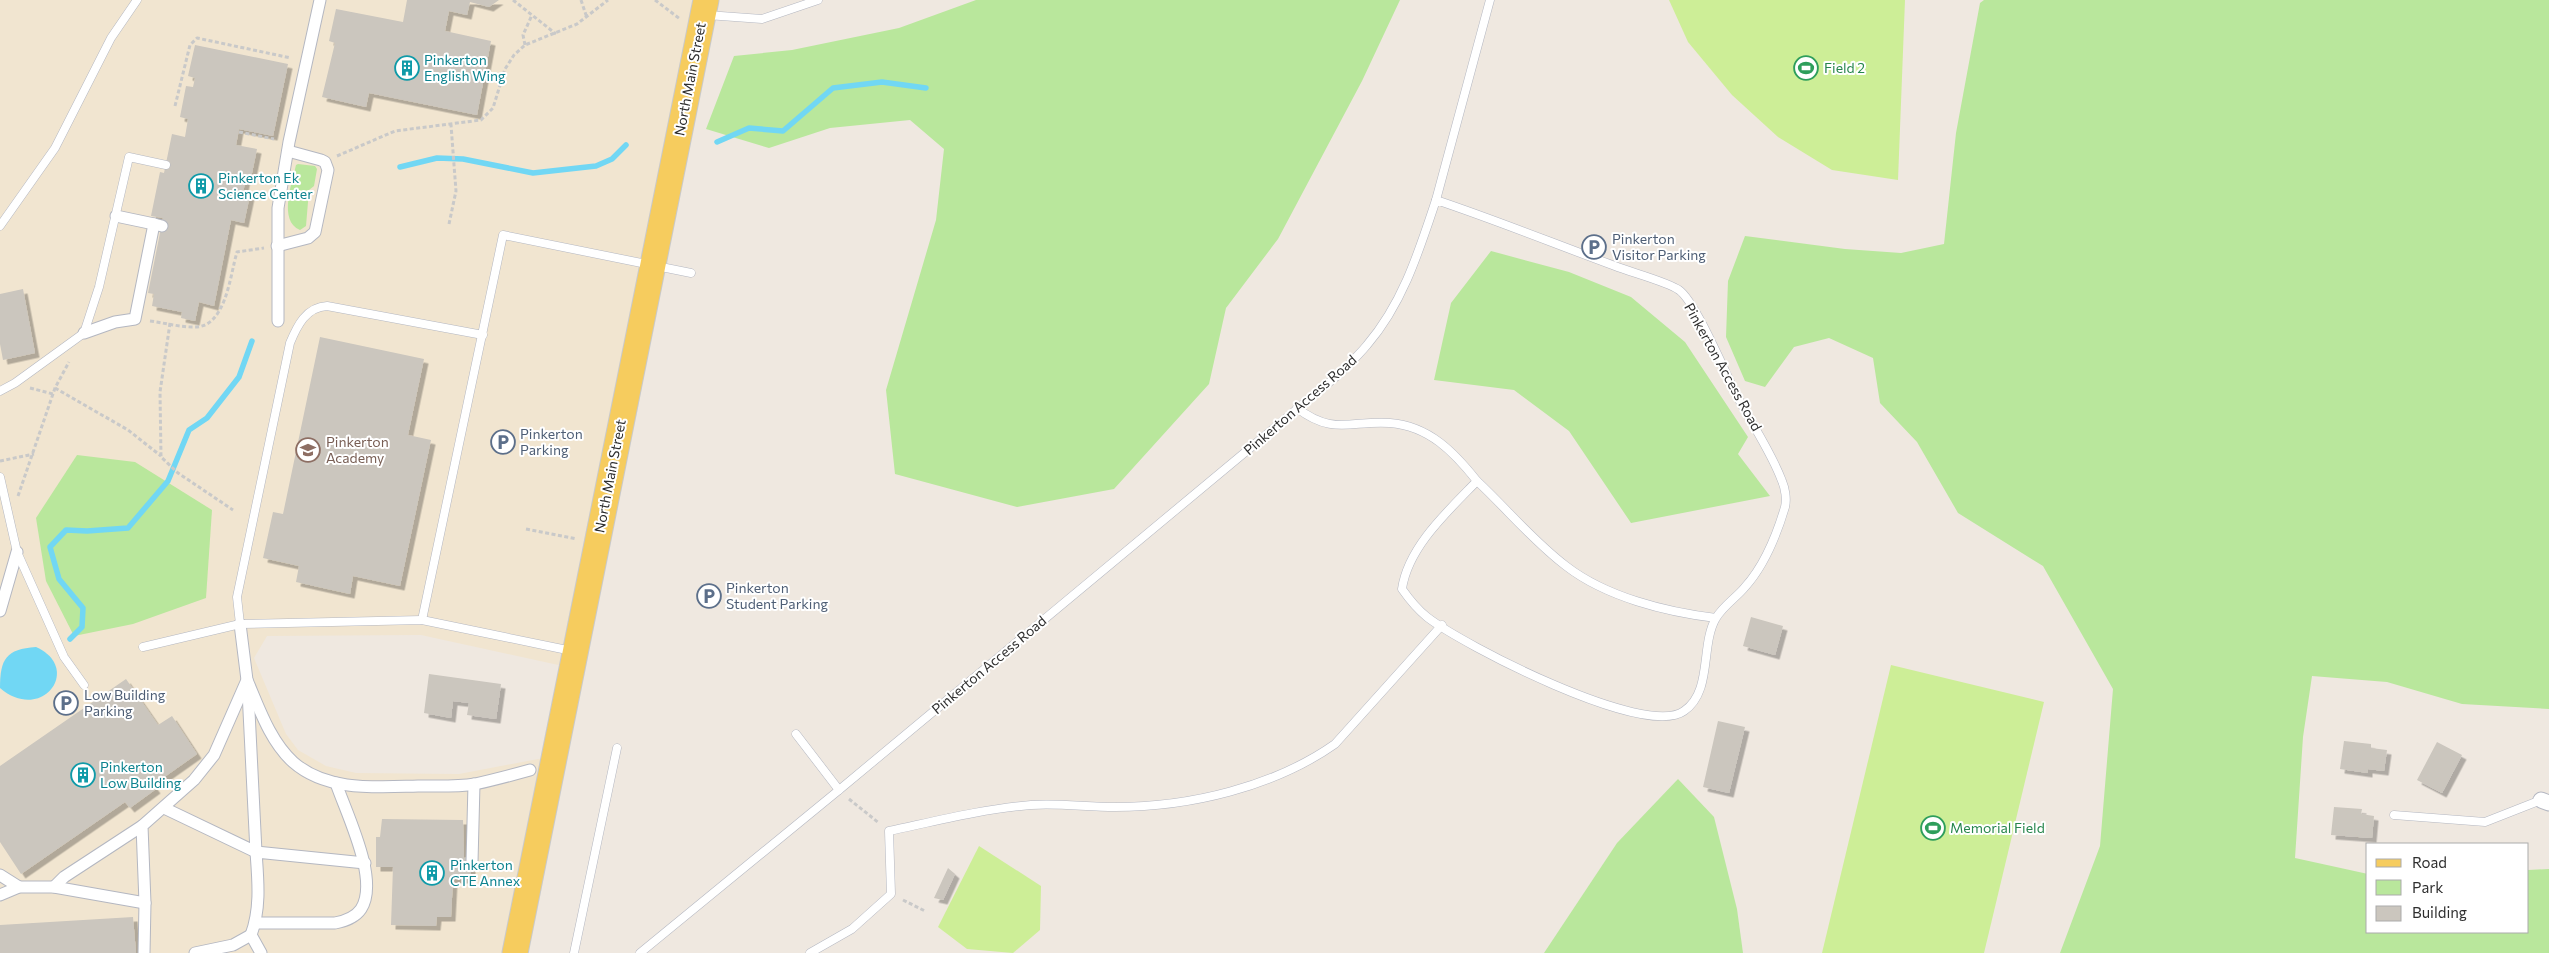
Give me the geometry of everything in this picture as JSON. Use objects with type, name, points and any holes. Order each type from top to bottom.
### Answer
[{"type":"main road","name":"North Main Street","points":[[515,953],[652,265],[697,11]]},
{"type":"street","points":[[278,321],[278,208],[320,0]]},
{"type":"street","points":[[277,246],[308,238],[315,232],[328,170],[325,162],[289,147]]},
{"type":"street","points":[[84,333],[115,322],[135,319],[158,225],[116,216]]},
{"type":"street","points":[[0,611],[17,552]]},
{"type":"street","points":[[195,953],[232,945],[251,935],[256,923],[259,893],[247,680],[240,624]]},
{"type":"street","points":[[247,680],[265,722],[279,746],[294,763],[310,773],[336,783],[366,787],[474,784],[530,770]]},
{"type":"street","points":[[54,887],[64,877],[142,826],[164,808],[205,768],[214,754],[247,680]]},
{"type":"street","points":[[256,923],[317,924],[347,920],[361,909],[366,900],[367,884],[364,863],[336,783]]},
{"type":"street","points":[[472,862],[474,784]]},
{"type":"street","points":[[164,808],[256,852],[364,863]]},
{"type":"street","points":[[142,826],[145,903],[144,953]]},
{"type":"street","points":[[0,875],[19,887]]},
{"type":"street","points":[[0,895],[19,887],[54,887],[145,903]]},
{"type":"street","points":[[251,935],[260,953]]},
{"type":"lane","points":[[0,226],[55,148],[112,38],[136,0]]},
{"type":"lane","points":[[697,11],[762,19],[818,0]]},
{"type":"lane","points":[[1436,200],[1490,0]]},
{"type":"lane","points":[[0,391],[15,384],[84,333],[99,287],[129,156],[166,165]]},
{"type":"lane","name":"Pinkerton Access Road","points":[[640,953],[1338,375],[1368,345],[1396,304],[1414,265],[1436,200],[1680,291],[1693,309],[1736,395],[1772,458],[1784,485],[1786,504],[1761,566],[1746,586],[1716,618]]},
{"type":"lane","points":[[422,620],[483,335],[502,234],[691,273]]},
{"type":"lane","points":[[240,624],[237,597],[290,343],[302,320],[317,306],[327,306],[483,335]]},
{"type":"lane","points":[[1297,408],[1310,418],[1336,425],[1389,423],[1410,427],[1429,435],[1446,446],[1477,481],[1566,567],[1590,582],[1636,600],[1679,614],[1716,618],[1710,636],[1700,690],[1692,704],[1682,713],[1670,716],[1651,715],[1594,701],[1548,683],[1498,659],[1428,618],[1411,602],[1402,590],[1403,578],[1410,564],[1433,528],[1477,481]]},
{"type":"lane","points":[[0,478],[17,552],[64,657],[84,686]]},
{"type":"lane","points":[[142,647],[240,624],[422,620],[575,651]]},
{"type":"lane","points":[[810,953],[852,929],[891,894],[888,831],[980,812],[1033,805],[1116,807],[1191,800],[1231,791],[1280,774],[1320,754],[1335,744],[1442,625]]},
{"type":"lane","points":[[796,734],[839,790]]},
{"type":"lane","points":[[574,953],[617,748]]},
{"type":"lane","points":[[2394,815],[2485,822],[2545,801]]},
{"type":"path","points":[[513,0],[556,34]]},
{"type":"path","points":[[581,0],[587,18]]},
{"type":"path","points":[[325,162],[394,131],[472,123],[481,120],[488,114],[497,98],[508,62],[525,45],[556,34],[587,18],[608,0]]},
{"type":"path","points":[[655,0],[697,11]]},
{"type":"path","points":[[525,45],[523,35],[532,15]]},
{"type":"path","points":[[175,106],[190,45],[193,40],[198,38],[307,62]]},
{"type":"path","points":[[449,224],[456,192],[451,124]]},
{"type":"path","points":[[239,132],[289,147]]},
{"type":"path","points":[[135,319],[193,327],[202,326],[212,321],[222,307],[237,252],[277,246]]},
{"type":"path","points":[[161,457],[160,392],[170,323]]},
{"type":"path","points":[[10,518],[34,454],[55,388],[71,358]]},
{"type":"path","points":[[15,384],[53,394]]},
{"type":"path","points":[[55,388],[128,430],[178,473],[233,510]]},
{"type":"path","points":[[0,460],[34,454]]},
{"type":"path","points":[[526,529],[578,539]]},
{"type":"path","points":[[861,809],[888,831]]},
{"type":"path","points":[[891,894],[925,911]]},
{"type":"shaded area","name":"Pinkerton Academy","points":[[0,0],[706,0],[572,668],[421,635],[267,636],[254,658],[286,734],[298,750],[326,766],[356,773],[459,774],[554,756],[515,953],[0,953]]},
{"type":"green space","points":[[976,0],[1400,0],[1362,81],[1278,239],[1226,308],[1209,384],[1114,489],[1017,507],[895,474],[886,390],[936,220],[944,149],[910,120],[830,128],[769,148],[706,129],[734,56],[792,50],[899,28]]},
{"type":"green space","name":"Field 2","points":[[1669,0],[1905,0],[1898,180],[1832,170],[1778,137],[1732,95],[1688,42]]},
{"type":"green space","points":[[1984,0],[2549,0],[2549,709],[2462,704],[2387,682],[2312,676],[2303,737],[2295,858],[2366,874],[2366,933],[2529,933],[2529,870],[2549,869],[2549,953],[2060,953],[2100,846],[2113,689],[2043,566],[1958,513],[1917,442],[1880,403],[1873,358],[1829,338],[1794,347],[1765,387],[1745,381],[1726,337],[1728,281],[1745,236],[1845,249],[1901,253],[1944,244],[1956,133],[1980,3]]},
{"type":"green space","points":[[296,165],[315,166],[317,169],[314,186],[309,190],[306,226],[300,230],[293,225],[288,210],[290,191]]},
{"type":"green space","points":[[1491,251],[1569,272],[1631,297],[1685,342],[1748,437],[1738,454],[1770,496],[1631,523],[1569,431],[1514,390],[1434,380],[1451,303]]},
{"type":"green space","points":[[77,455],[135,462],[212,510],[206,598],[133,624],[74,636],[46,581],[36,518]]},
{"type":"green space","name":"Memorial Field","points":[[1891,665],[2044,702],[1984,953],[1822,953]]},
{"type":"green space","points":[[1678,779],[1714,817],[1737,909],[1743,953],[1544,953],[1617,843]]},
{"type":"green space","points":[[979,846],[1041,886],[1040,930],[1013,953],[967,949],[938,927]]},
{"type":"water","points":[[36,647],[50,656],[56,667],[56,679],[51,689],[42,696],[30,700],[16,697],[0,688],[1,670],[7,657],[18,650]]},
{"type":"building","name":"Pinkerton English Wing","points":[[407,0],[499,0],[489,7],[470,2],[467,15],[449,11],[445,31],[491,41],[477,115],[369,93],[366,107],[322,97],[335,43],[329,41],[336,9],[403,22]]},
{"type":"building","name":"Pinkerton Ek Science Center","points":[[195,45],[288,64],[273,136],[239,129],[236,145],[257,149],[251,178],[246,177],[243,193],[250,195],[244,223],[231,220],[214,306],[199,302],[195,321],[181,318],[182,312],[152,306],[154,294],[148,293],[163,218],[151,216],[160,172],[164,173],[172,134],[185,137],[188,119],[180,117],[186,86],[193,87],[195,78],[188,76]]},
{"type":"building","points":[[23,289],[35,353],[3,360],[0,344],[0,294]]},
{"type":"building","points":[[320,337],[424,359],[408,435],[431,440],[400,586],[353,576],[350,594],[296,582],[299,566],[263,558],[273,512],[283,514]]},
{"type":"building","points":[[1751,617],[1783,626],[1775,655],[1743,646]]},
{"type":"building","points":[[429,674],[501,684],[496,719],[467,715],[469,703],[453,701],[451,718],[424,713]]},
{"type":"building","name":"Pinkerton Low Building","points":[[126,679],[158,725],[172,716],[197,754],[153,785],[156,789],[130,808],[125,802],[21,874],[0,842],[0,766]]},
{"type":"building","points":[[1718,721],[1745,727],[1729,793],[1703,787]]},
{"type":"building","points":[[2344,741],[2371,744],[2371,748],[2387,750],[2384,771],[2368,769],[2368,773],[2340,769]]},
{"type":"building","points":[[2437,742],[2462,755],[2442,793],[2417,780]]},
{"type":"building","points":[[2334,807],[2362,809],[2361,814],[2374,816],[2372,838],[2331,835]]},
{"type":"building","name":"Pinkerton CTE Annex","points":[[382,819],[463,820],[464,858],[471,857],[471,879],[453,879],[451,917],[437,917],[436,926],[391,925],[393,867],[376,867],[376,837],[380,837]]},
{"type":"building","points":[[948,868],[955,874],[943,900],[934,898]]},
{"type":"building","points":[[133,917],[136,953],[0,953],[0,925]]},
{"type":"waterway","points":[[717,142],[749,128],[783,131],[833,88],[882,82],[926,88]]},
{"type":"waterway","points":[[400,167],[437,158],[463,159],[533,173],[596,166],[612,159],[626,145]]},
{"type":"waterway","points":[[70,639],[82,627],[83,608],[59,579],[50,547],[66,530],[87,531],[128,528],[168,481],[189,430],[207,418],[239,377],[252,341]]},
{"type":"place","name":"Pinkerton English Wing","points":[[407,68]]},
{"type":"place","name":"Field 2","points":[[1806,68]]},
{"type":"place","name":"Pinkerton Ek Science Center","points":[[201,186]]},
{"type":"place","name":"Pinkerton Visitor Parking","points":[[1594,247]]},
{"type":"place","name":"Pinkerton Parking","points":[[503,442]]},
{"type":"place","name":"Pinkerton Academy","points":[[308,450]]},
{"type":"place","name":"Pinkerton Student Parking","points":[[709,596]]},
{"type":"place","name":"Low Building Parking","points":[[66,703]]},
{"type":"place","name":"Pinkerton Low Building","points":[[83,775]]},
{"type":"place","name":"Memorial Field","points":[[1933,828]]},
{"type":"place","name":"Pinkerton CTE Annex","points":[[432,873]]}]
